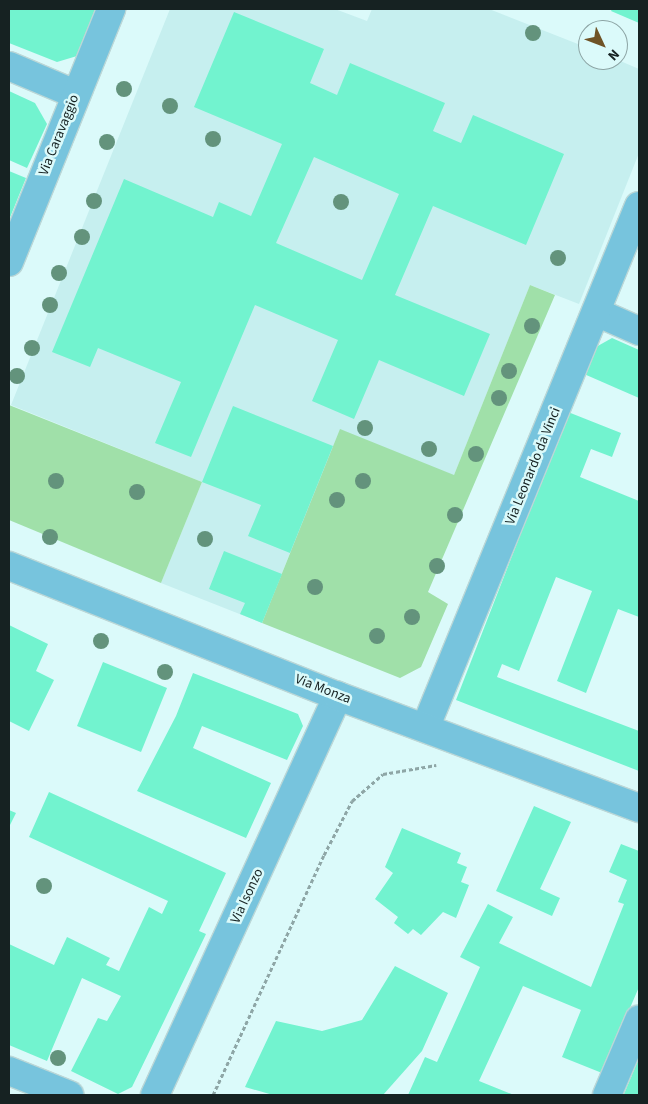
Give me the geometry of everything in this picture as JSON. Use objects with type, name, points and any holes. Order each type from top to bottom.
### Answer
[{"type":"street","name":"Via Caravaggio","points":[[9,262],[110,9]]},
{"type":"street","points":[[9,66],[75,94]]},
{"type":"street","name":"Via Leonardo da Vinci","points":[[426,726],[639,206]]},
{"type":"street","points":[[596,312],[639,331]]},
{"type":"street","name":"Via Monza","points":[[9,566],[338,696],[426,726],[639,808]]},
{"type":"street","name":"Via Isonzo","points":[[154,1095],[338,696]]},
{"type":"street","points":[[607,1095],[639,1020]]},
{"type":"street","points":[[9,1070],[68,1095]]},
{"type":"path","points":[[213,1095],[324,855],[352,801],[383,774],[451,762],[460,739]]},
{"type":"shaded area","points":[[170,9],[335,9],[367,21],[372,9],[489,9],[578,44],[578,70],[628,70],[628,64],[639,69],[639,153],[579,304],[530,285],[454,475],[290,553],[262,623],[161,583],[202,482],[11,405]]},
{"type":"green space","points":[[530,285],[555,295],[428,592],[448,604],[421,667],[400,678],[262,623],[340,429],[454,475]]},
{"type":"green space","points":[[9,405],[202,482],[161,583],[9,520]]},
{"type":"building","points":[[10,9],[97,9],[77,56],[57,62],[9,43]]},
{"type":"building","points":[[612,9],[639,9],[639,23],[611,11]]},
{"type":"building","points":[[234,12],[324,49],[310,83],[337,95],[350,63],[445,103],[433,131],[461,143],[473,115],[564,154],[526,245],[433,206],[395,295],[490,334],[464,396],[379,360],[354,419],[312,401],[338,340],[255,305],[191,457],[155,443],[181,382],[98,348],[90,367],[52,352],[124,179],[213,217],[219,202],[251,216],[282,144],[194,107]],"holes":[[[314,157],[399,194],[362,280],[276,243]]]},
{"type":"building","points":[[9,91],[35,103],[47,124],[27,168],[9,160]]},
{"type":"building","points":[[9,171],[26,178],[9,220]]},
{"type":"building","points":[[612,338],[639,350],[639,398],[584,374],[596,347]]},
{"type":"building","points":[[233,406],[333,446],[290,553],[248,536],[261,505],[202,482]]},
{"type":"building","points":[[568,412],[621,433],[612,457],[591,449],[580,477],[639,501],[639,617],[618,609],[586,693],[557,681],[592,591],[556,577],[519,671],[502,664],[497,677],[639,731],[639,771],[456,700]]},
{"type":"building","points":[[224,551],[282,574],[262,623],[240,614],[245,603],[209,589]]},
{"type":"building","points":[[9,625],[48,644],[36,671],[54,680],[29,731],[9,721]]},
{"type":"building","points":[[103,662],[167,688],[141,752],[77,726]]},
{"type":"building","points":[[193,673],[298,714],[303,726],[287,760],[202,726],[193,748],[271,783],[246,838],[137,791],[176,716]]},
{"type":"building","points":[[49,792],[226,873],[199,931],[206,934],[132,1087],[118,1094],[71,1071],[98,1018],[107,1021],[121,996],[82,978],[47,1061],[9,1045],[9,944],[54,965],[67,937],[110,958],[106,965],[119,971],[149,907],[162,914],[168,901],[29,837]]},
{"type":"building","points":[[534,806],[571,822],[540,889],[560,898],[552,916],[496,891]]},
{"type":"building","points":[[9,810],[16,813],[9,827]]},
{"type":"building","points":[[402,828],[461,853],[457,863],[467,867],[461,882],[469,885],[456,918],[443,912],[421,935],[413,929],[408,934],[394,923],[398,917],[375,899],[393,873],[385,867]]},
{"type":"building","points":[[621,844],[639,851],[639,987],[602,1073],[562,1057],[581,1010],[523,986],[479,1081],[514,1095],[408,1095],[425,1057],[437,1062],[480,967],[460,957],[488,904],[513,917],[499,943],[591,987],[624,904],[618,902],[627,880],[609,872]]},
{"type":"building","points":[[395,966],[448,993],[422,1051],[383,1095],[273,1095],[245,1087],[276,1021],[322,1031],[362,1020]]},
{"type":"building","points":[[639,1058],[639,1095],[623,1095],[624,1094]]}]
